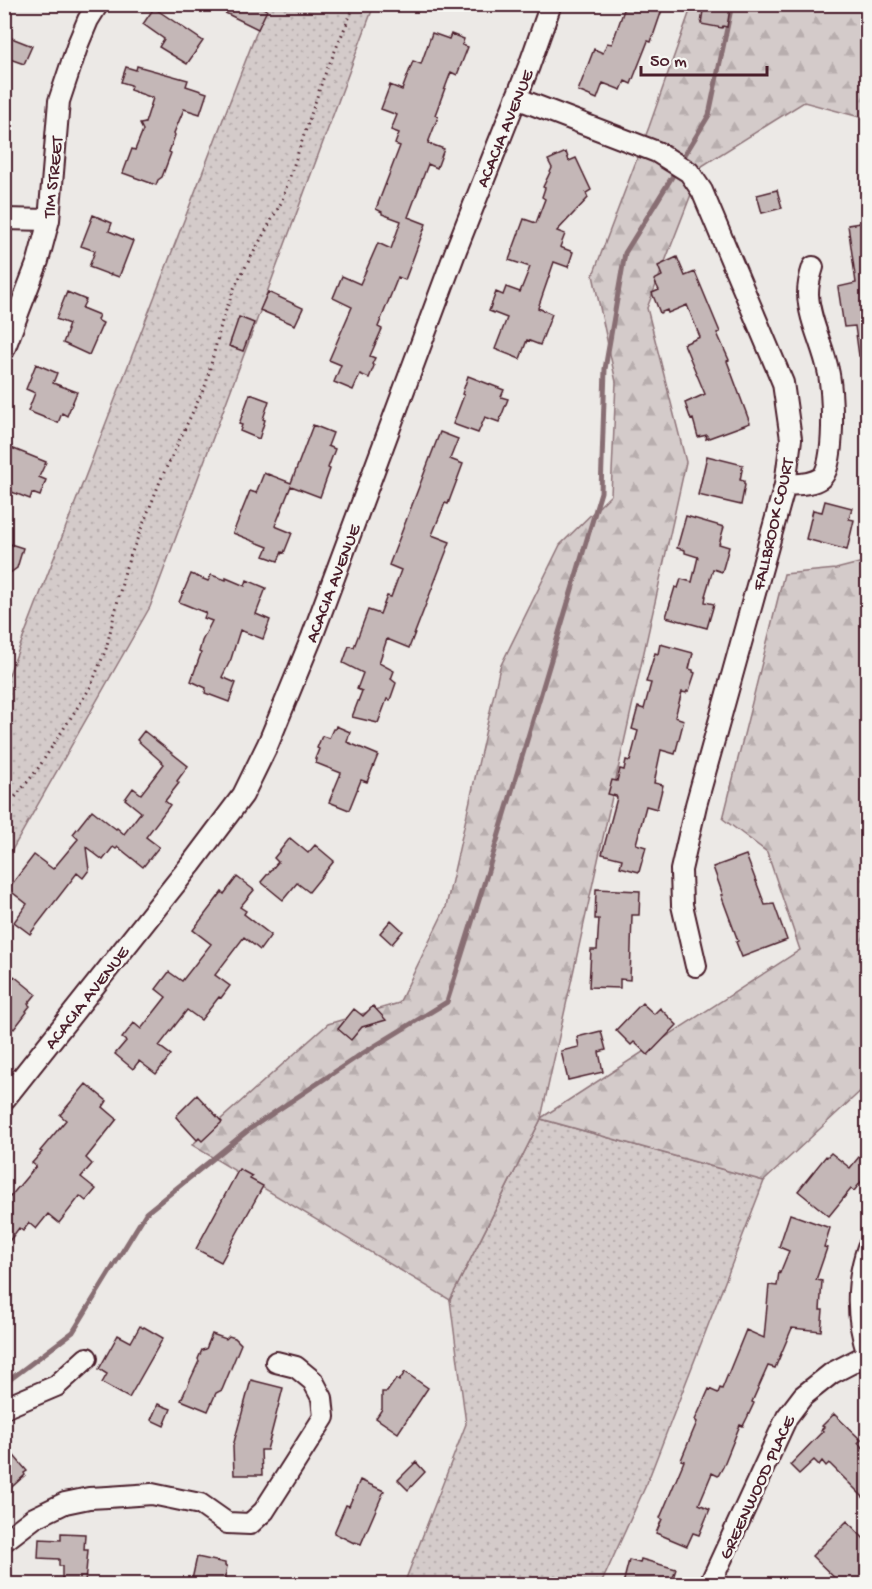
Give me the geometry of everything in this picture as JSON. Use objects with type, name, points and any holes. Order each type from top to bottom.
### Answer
[{"type":"street","name":"TIM STREET","points":[[4,350],[38,261],[49,220],[59,101],[78,44],[98,4]]},
{"type":"street","name":"ACACIA AVENUE","points":[[8,1087],[192,863],[243,795],[268,744],[312,637],[460,239],[551,4]]},
{"type":"street","name":"FALLBROOK COURT","points":[[516,98],[657,152],[689,172],[699,185],[783,383],[791,439],[785,485],[696,805],[681,870],[682,905],[696,966]]},
{"type":"street","points":[[4,219],[49,220]]},
{"type":"street","points":[[785,485],[812,482],[823,477],[828,470],[831,457],[832,396],[829,371],[808,295],[813,267]]},
{"type":"street","points":[[867,1247],[862,1266],[858,1301],[862,1338],[867,1355]]},
{"type":"street","name":"GREENWOOD PLACE","points":[[710,1584],[787,1417],[803,1396],[832,1373],[867,1355]]},
{"type":"street","points":[[4,1408],[56,1386],[87,1359]]},
{"type":"street","points":[[4,1541],[34,1518],[65,1503],[89,1498],[152,1494],[201,1504],[228,1523],[250,1524],[264,1511],[324,1417],[322,1398],[313,1381],[296,1367],[276,1362]]},
{"type":"path","points":[[4,812],[37,770],[90,688],[106,649],[126,567],[161,479],[206,384],[222,321],[236,286],[281,203],[323,79],[355,4]]},
{"type":"green space","points":[[267,5],[374,5],[150,607],[12,850],[5,858],[5,685]]},
{"type":"green space","points":[[692,5],[867,5],[867,119],[804,102],[702,166],[647,308],[686,462],[541,1118],[800,950],[767,852],[723,819],[784,574],[836,569],[867,561],[867,1085],[764,1181],[541,1119],[450,1300],[192,1145],[328,1024],[399,1003],[446,907],[500,667],[560,545],[611,495],[616,382],[593,275]]},
{"type":"green space","points":[[541,1119],[764,1181],[647,1483],[601,1584],[404,1584],[466,1424],[450,1300]]},
{"type":"building","points":[[207,4],[256,4],[267,10],[258,29]]},
{"type":"building","points":[[626,4],[664,4],[651,42],[648,41],[631,84],[625,81],[621,90],[603,83],[597,99],[578,91],[594,49],[603,53],[607,43],[612,44]]},
{"type":"building","points":[[704,4],[716,4],[730,8],[727,27],[701,24]]},
{"type":"building","points":[[154,8],[203,41],[187,64],[159,47],[164,39],[143,24]]},
{"type":"building","points":[[432,33],[449,39],[451,34],[464,39],[462,45],[468,47],[457,75],[451,72],[435,115],[438,117],[428,143],[444,149],[437,168],[428,164],[408,217],[426,224],[405,280],[398,277],[378,327],[382,329],[370,356],[375,358],[369,378],[360,374],[353,390],[334,382],[341,365],[329,360],[352,307],[333,298],[342,276],[360,284],[378,243],[391,249],[401,221],[382,214],[376,209],[400,146],[395,144],[399,133],[391,130],[397,115],[381,109],[390,85],[402,90],[413,61],[421,64]]},
{"type":"building","points":[[4,35],[32,46],[24,64],[4,57]]},
{"type":"building","points":[[137,66],[188,80],[186,86],[207,93],[200,114],[184,109],[174,133],[169,152],[171,153],[162,177],[156,185],[123,173],[132,149],[135,150],[143,130],[140,124],[145,123],[153,98],[130,90],[131,85],[121,82],[126,67],[136,70]]},
{"type":"building","points":[[566,152],[569,161],[576,158],[591,190],[586,193],[588,198],[557,231],[565,234],[560,247],[573,252],[568,267],[554,262],[538,308],[552,314],[540,345],[527,340],[520,359],[495,349],[507,318],[489,311],[496,292],[503,295],[506,287],[520,292],[530,267],[509,260],[524,219],[536,223],[545,199],[542,197],[545,188],[543,187],[552,168],[548,160]]},
{"type":"building","points":[[777,190],[782,208],[762,213],[757,195]]},
{"type":"building","points":[[93,215],[112,223],[109,231],[133,241],[119,277],[89,267],[95,251],[81,246]]},
{"type":"building","points":[[867,222],[867,356],[859,356],[855,326],[844,327],[838,287],[856,283],[848,225]]},
{"type":"building","points":[[677,257],[685,276],[695,272],[720,332],[717,333],[729,360],[727,361],[750,423],[706,439],[707,435],[698,437],[685,403],[705,394],[684,344],[700,337],[687,305],[668,313],[667,310],[660,313],[652,293],[659,290],[654,280],[662,276],[658,266]]},
{"type":"building","points":[[67,292],[86,300],[82,308],[99,315],[97,320],[103,323],[89,355],[63,343],[69,324],[56,319]]},
{"type":"building","points":[[268,292],[303,308],[295,325],[260,310]]},
{"type":"building","points":[[239,317],[254,323],[243,351],[229,346]]},
{"type":"building","points":[[36,364],[57,373],[53,383],[77,392],[67,416],[62,413],[58,423],[28,411],[35,393],[26,389]]},
{"type":"building","points":[[468,376],[504,390],[501,397],[508,399],[499,422],[485,417],[478,433],[453,424],[464,395],[462,394]]},
{"type":"building","points":[[250,394],[269,401],[259,439],[240,431],[242,425],[239,424]]},
{"type":"building","points":[[313,425],[333,433],[328,446],[335,449],[328,468],[330,469],[320,497],[291,486],[275,526],[292,533],[278,561],[264,556],[268,547],[233,533],[250,491],[256,493],[264,473],[291,483]]},
{"type":"building","points":[[440,432],[458,439],[450,459],[463,464],[448,504],[445,503],[432,535],[450,542],[409,648],[387,639],[379,663],[394,671],[391,679],[396,683],[378,723],[352,717],[362,691],[357,689],[363,673],[343,663],[349,646],[354,647],[368,610],[380,614],[387,596],[391,597],[401,570],[389,565]]},
{"type":"building","points":[[4,445],[46,462],[39,477],[46,480],[40,496],[32,493],[30,499],[4,489]]},
{"type":"building","points":[[707,456],[743,465],[740,480],[744,481],[745,485],[741,505],[698,495]]},
{"type":"building","points":[[825,501],[852,508],[849,519],[854,520],[847,550],[806,539],[813,510],[822,512]]},
{"type":"building","points":[[686,516],[724,527],[719,544],[729,547],[722,572],[713,569],[705,596],[705,602],[714,604],[707,628],[666,617],[675,587],[678,588],[681,579],[692,582],[698,557],[677,548]]},
{"type":"building","points":[[4,542],[23,548],[17,568],[4,577]]},
{"type":"building","points":[[191,574],[208,581],[211,575],[226,580],[226,578],[245,586],[247,580],[266,588],[256,614],[270,620],[263,639],[240,630],[231,659],[222,677],[236,683],[229,702],[205,693],[206,688],[191,681],[201,653],[199,652],[202,641],[212,621],[204,618],[206,613],[179,602]]},
{"type":"building","points":[[660,644],[693,653],[689,669],[695,673],[689,691],[682,692],[675,717],[684,720],[675,754],[661,750],[654,783],[663,785],[657,809],[646,806],[636,844],[646,847],[639,872],[620,867],[622,859],[602,854],[617,798],[608,794],[612,780],[617,781],[620,769],[624,770],[626,760],[630,761],[638,731],[632,729],[638,707],[644,709],[651,683],[646,682]]},
{"type":"building","points":[[336,726],[350,732],[347,742],[378,755],[367,782],[361,780],[349,810],[329,802],[341,773],[316,763],[317,759],[315,759],[322,736],[329,738]]},
{"type":"building","points":[[144,731],[188,766],[177,781],[179,783],[165,801],[170,805],[146,837],[159,847],[143,867],[118,847],[116,849],[113,847],[103,860],[86,847],[89,870],[83,878],[77,873],[30,934],[14,922],[27,904],[8,889],[34,855],[53,869],[78,839],[73,834],[92,810],[124,834],[141,812],[125,799],[133,788],[141,794],[164,764],[137,740]]},
{"type":"building","points":[[290,838],[308,853],[315,845],[334,861],[309,892],[297,883],[283,900],[261,882],[278,862],[274,858]]},
{"type":"building","points":[[746,855],[765,905],[774,904],[787,940],[742,957],[713,867]]},
{"type":"building","points":[[237,877],[254,890],[240,907],[246,911],[244,914],[271,935],[260,950],[244,937],[215,975],[230,986],[201,1020],[187,1010],[159,1046],[171,1055],[156,1074],[139,1061],[133,1069],[115,1054],[126,1041],[122,1038],[134,1023],[141,1029],[166,997],[156,989],[169,972],[182,981],[211,944],[193,930],[222,892],[224,894]]},
{"type":"building","points":[[596,889],[640,891],[639,915],[632,915],[630,980],[620,979],[620,988],[589,987],[591,950],[597,950],[599,919],[595,919]]},
{"type":"building","points":[[391,920],[403,931],[392,944],[380,933]]},
{"type":"building","points":[[14,976],[36,994],[28,1004],[30,1006],[27,1012],[14,1029],[4,1021],[4,988]]},
{"type":"building","points":[[642,1003],[654,1014],[660,1008],[677,1025],[648,1055],[634,1042],[631,1045],[616,1030]]},
{"type":"building","points":[[373,1006],[386,1020],[362,1027],[351,1040],[338,1029],[354,1009],[363,1016]]},
{"type":"building","points":[[601,1031],[606,1050],[599,1052],[603,1072],[568,1080],[561,1051],[579,1047],[577,1037]]},
{"type":"building","points":[[86,1084],[107,1101],[103,1107],[117,1119],[86,1158],[92,1164],[81,1177],[96,1189],[86,1201],[80,1196],[59,1223],[48,1214],[36,1229],[29,1223],[23,1231],[19,1228],[4,1248],[4,1193],[10,1197],[36,1166],[32,1163],[66,1120],[60,1115]]},
{"type":"building","points":[[197,1095],[222,1122],[202,1141],[199,1138],[197,1140],[176,1117]]},
{"type":"building","points":[[867,1147],[867,1174],[854,1191],[851,1189],[829,1216],[798,1191],[826,1156],[831,1153],[850,1168]]},
{"type":"building","points":[[239,1169],[252,1176],[250,1179],[263,1186],[221,1262],[196,1249]]},
{"type":"building","points":[[790,1214],[830,1228],[824,1247],[827,1248],[816,1280],[822,1281],[821,1331],[792,1328],[775,1368],[768,1366],[752,1402],[754,1403],[743,1426],[740,1425],[723,1467],[718,1476],[712,1473],[699,1504],[710,1509],[699,1535],[693,1533],[687,1546],[656,1533],[662,1519],[660,1518],[684,1461],[681,1460],[709,1389],[718,1393],[720,1388],[722,1389],[746,1330],[764,1338],[769,1285],[777,1286],[779,1272],[789,1251],[779,1247]]},
{"type":"building","points":[[140,1326],[163,1338],[129,1398],[102,1383],[107,1374],[99,1369],[118,1335],[131,1342]]},
{"type":"building","points":[[212,1334],[226,1339],[229,1336],[235,1338],[241,1344],[222,1390],[216,1393],[208,1411],[181,1400],[202,1350],[206,1349]]},
{"type":"building","points":[[405,1372],[428,1388],[398,1433],[376,1418],[382,1409],[382,1392],[387,1392],[396,1379],[399,1381]]},
{"type":"building","points":[[251,1380],[283,1388],[267,1450],[261,1450],[262,1475],[234,1475],[233,1446]]},
{"type":"building","points":[[158,1404],[171,1409],[164,1426],[151,1420]]},
{"type":"building","points":[[834,1414],[861,1440],[858,1443],[867,1452],[867,1501],[829,1463],[826,1466],[822,1461],[819,1465],[814,1460],[799,1474],[790,1465],[823,1431],[822,1426]]},
{"type":"building","points":[[4,1444],[27,1471],[4,1494]]},
{"type":"building","points":[[416,1462],[425,1472],[408,1490],[398,1480]]},
{"type":"building","points":[[360,1480],[384,1491],[361,1544],[334,1533]]},
{"type":"building","points":[[847,1521],[867,1542],[867,1584],[841,1584],[812,1556]]},
{"type":"building","points":[[61,1533],[85,1534],[84,1550],[88,1550],[85,1583],[62,1582],[62,1566],[59,1566],[59,1559],[38,1558],[39,1539],[61,1540]]},
{"type":"building","points":[[197,1557],[225,1563],[227,1566],[224,1584],[191,1584]]},
{"type":"building","points":[[641,1559],[676,1569],[671,1584],[623,1584],[629,1560],[640,1563]]},
{"type":"waterway","points":[[686,153],[709,115],[732,4]]},
{"type":"waterway","points":[[4,1384],[73,1332],[146,1213],[251,1128],[357,1057],[447,1002],[601,492],[605,369],[625,253],[672,177]]}]
